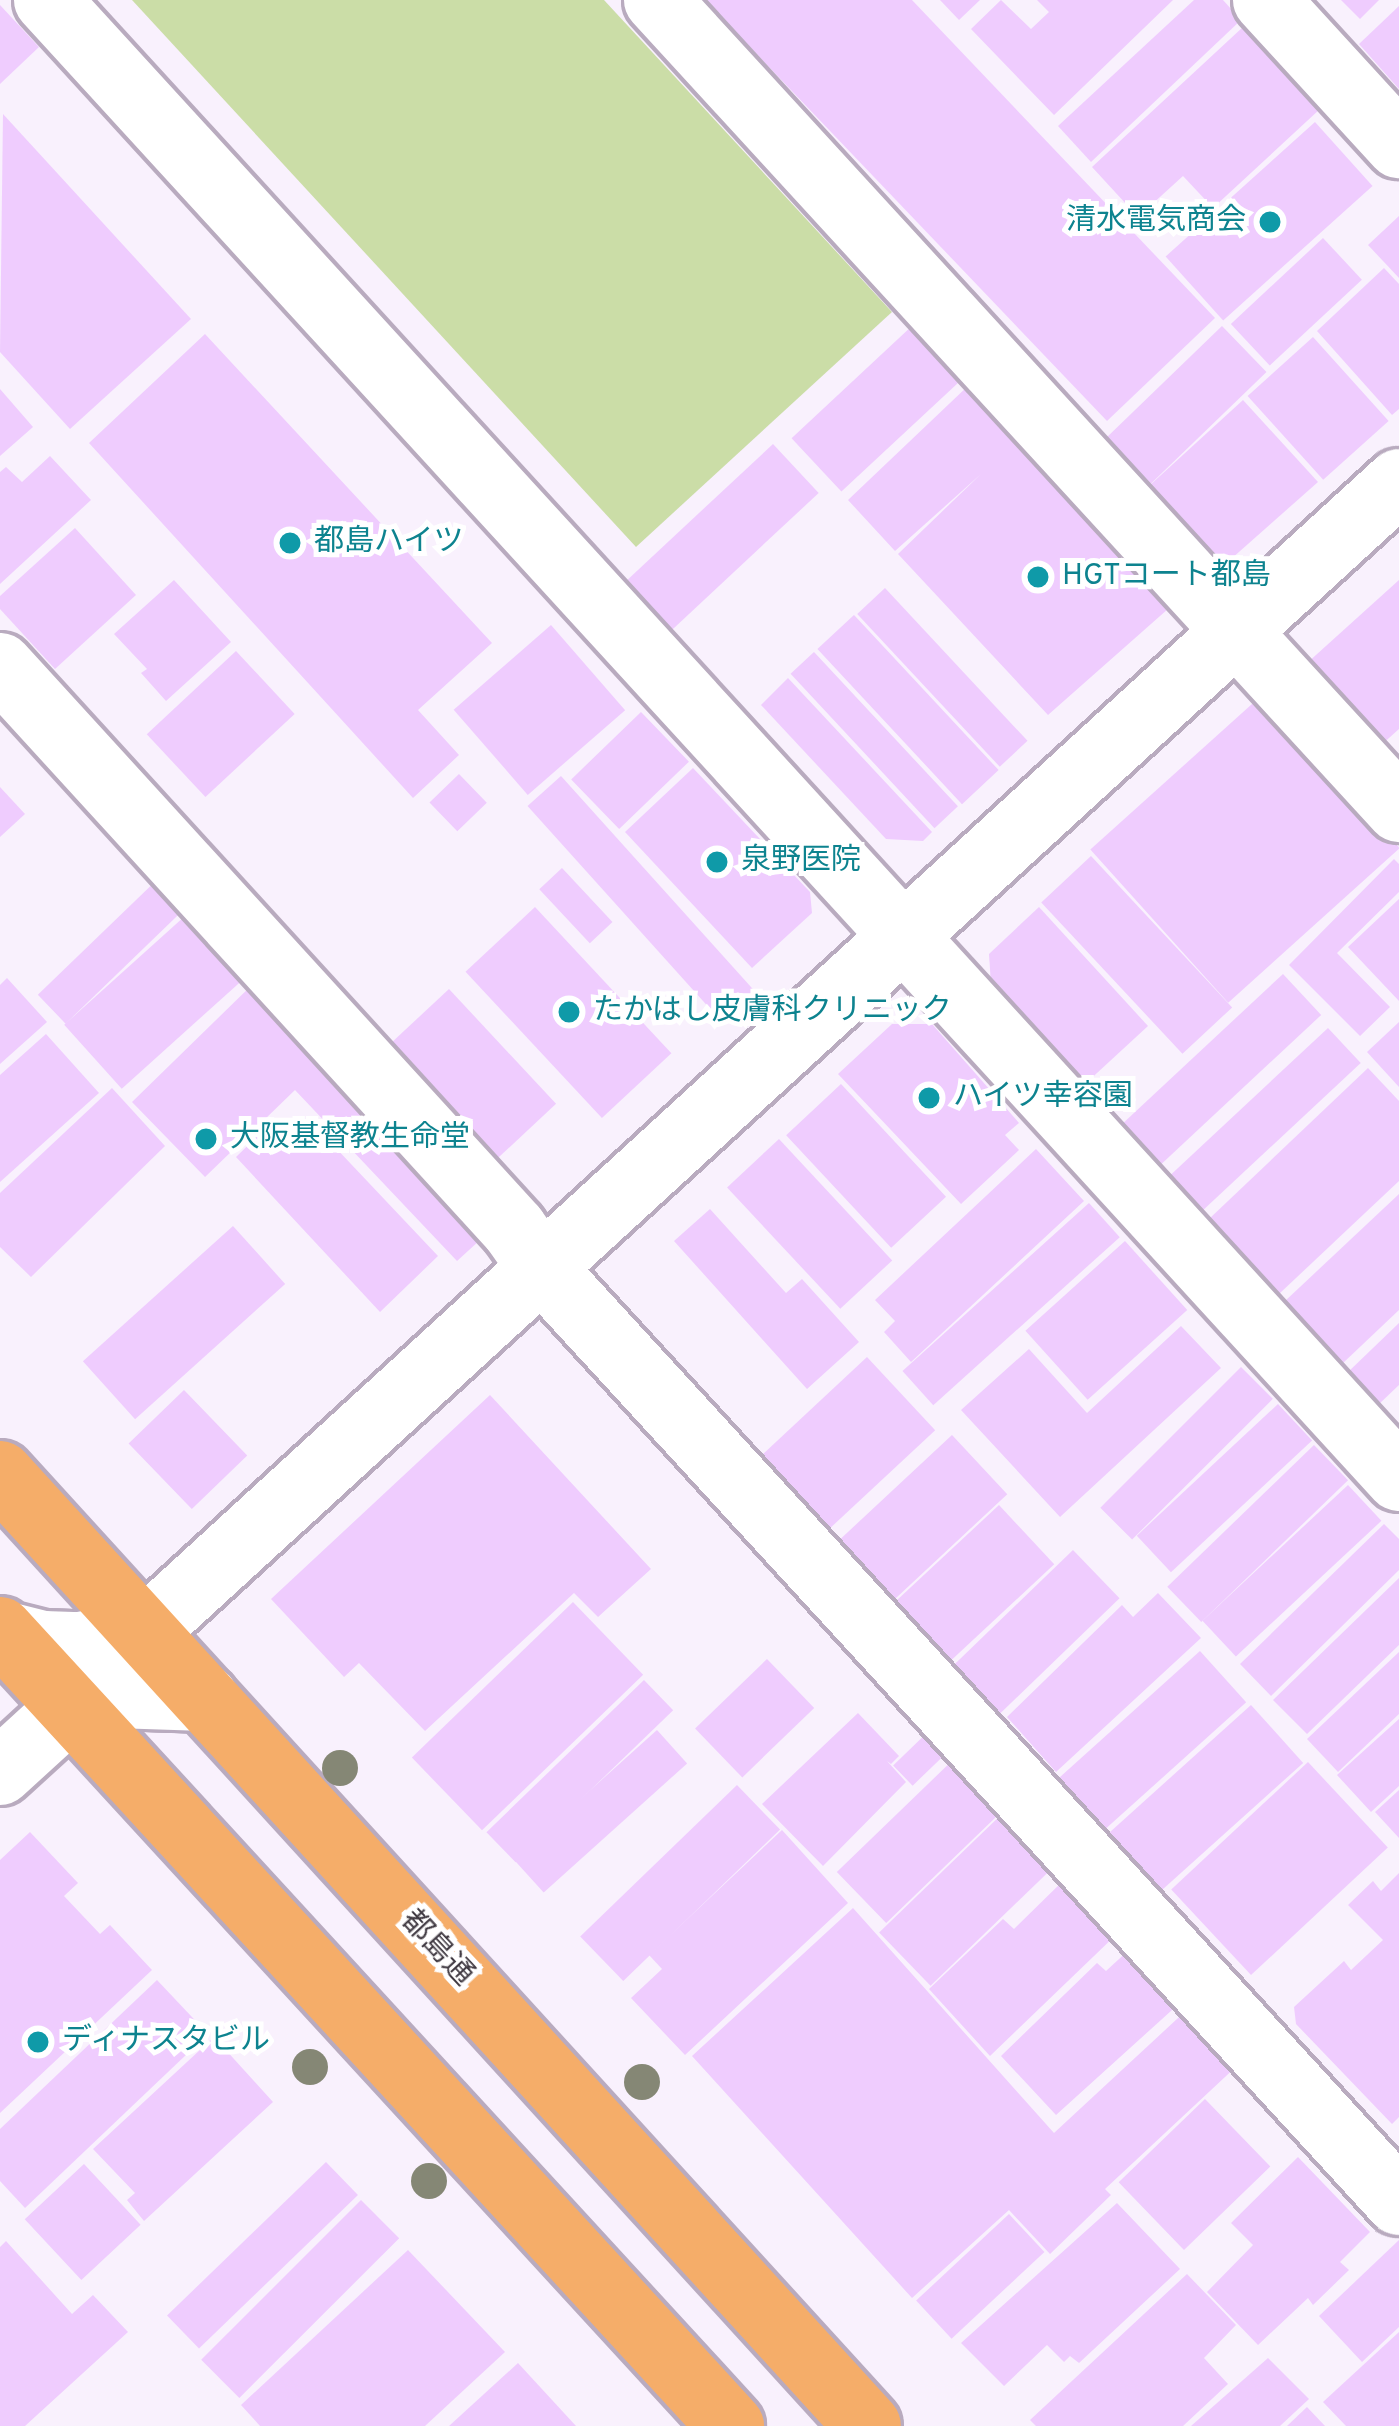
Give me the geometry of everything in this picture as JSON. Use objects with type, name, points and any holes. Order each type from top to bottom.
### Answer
[{"type":"main road","name":"都島通","points":[[0,1474],[868,2426]]},
{"type":"main road","points":[[2,1632],[731,2426]]},
{"type":"street","points":[[47,0],[1399,1478]]},
{"type":"street","points":[[656,0],[1399,809]]},
{"type":"street","points":[[1266,0],[1399,146]]},
{"type":"street","points":[[2,1632],[43,1644],[80,1645],[144,1632],[1399,482]]},
{"type":"street","points":[[0,666],[514,1229],[541,1267],[1399,2202]]},
{"type":"street","points":[[0,1772],[70,1708],[135,1694],[205,1698]]},
{"type":"green space","points":[[132,0],[604,0],[892,312],[636,547]]},
{"type":"building","points":[[705,0],[912,0],[1215,318],[1107,421]]},
{"type":"building","points":[[940,0],[980,0],[959,20]]},
{"type":"building","points":[[1001,0],[1031,29],[1049,12],[1037,0],[1173,0],[1054,115],[971,29]]},
{"type":"building","points":[[1194,0],[1223,0],[1241,20],[1091,162],[1058,126]]},
{"type":"building","points":[[1341,0],[1379,0],[1360,19]]},
{"type":"building","points":[[0,5],[39,47],[0,84]]},
{"type":"building","points":[[1399,6],[1399,89],[1359,44]]},
{"type":"building","points":[[1243,27],[1320,109],[1213,208],[1183,176],[1138,217],[1092,167]]},
{"type":"building","points":[[3,114],[191,319],[70,429],[0,352]]},
{"type":"building","name":"清水電気商会","points":[[1315,122],[1373,186],[1223,320],[1166,256]]},
{"type":"building","points":[[1399,216],[1399,278],[1368,245]]},
{"type":"building","points":[[1323,238],[1362,280],[1270,366],[1231,324]]},
{"type":"building","points":[[1384,268],[1399,284],[1399,409],[1392,415],[1317,331]]},
{"type":"building","points":[[913,325],[963,378],[841,492],[792,438]]},
{"type":"building","points":[[1222,326],[1266,372],[1142,492],[1098,446]]},
{"type":"building","name":"都島ハイツ","points":[[205,334],[492,643],[418,710],[459,755],[413,798],[89,443]]},
{"type":"building","points":[[1313,337],[1389,421],[1323,480],[1248,396]]},
{"type":"building","name":"HGTコート都島","points":[[970,384],[1177,601],[1048,715],[898,554],[981,474],[895,551],[848,500]]},
{"type":"building","points":[[0,389],[33,427],[0,456]]},
{"type":"building","points":[[1243,400],[1318,482],[1222,567],[1198,558],[1138,496]]},
{"type":"building","points":[[773,444],[819,493],[672,629],[627,580]]},
{"type":"building","points":[[50,456],[91,500],[0,584],[0,472],[6,467],[22,482]]},
{"type":"building","points":[[75,528],[136,595],[55,669],[0,609],[0,596]]},
{"type":"building","points":[[174,580],[231,642],[166,701],[141,673],[147,669],[114,634]]},
{"type":"building","points":[[1399,580],[1399,729],[1379,747],[1306,664]]},
{"type":"building","points":[[885,588],[1028,741],[1000,767],[857,614]]},
{"type":"building","points":[[854,615],[999,770],[962,804],[817,649]]},
{"type":"building","points":[[551,625],[625,710],[528,795],[454,710]]},
{"type":"building","points":[[236,651],[295,714],[205,797],[147,734]]},
{"type":"building","points":[[814,652],[958,806],[934,828],[791,674]]},
{"type":"building","points":[[788,678],[932,832],[923,841],[886,839],[761,705]]},
{"type":"building","points":[[1262,695],[1399,849],[1228,1003],[1090,850]]},
{"type":"building","points":[[641,712],[689,762],[619,829],[571,779]]},
{"type":"building","name":"泉野医院","points":[[693,768],[810,892],[812,913],[752,968],[625,832]]},
{"type":"building","points":[[459,774],[487,803],[457,831],[430,802]]},
{"type":"building","points":[[561,776],[756,993],[723,1023],[528,806]]},
{"type":"building","points":[[0,787],[25,814],[0,837]]},
{"type":"building","points":[[1091,856],[1232,1007],[1182,1054],[1041,902]]},
{"type":"building","points":[[1394,859],[1399,864],[1399,892],[1337,953],[1390,1007],[1360,1036],[1289,965]]},
{"type":"building","points":[[562,868],[612,922],[590,943],[539,889]]},
{"type":"building","points":[[163,874],[191,903],[66,1024],[38,995]]},
{"type":"building","points":[[1399,899],[1399,1001],[1348,947]]},
{"type":"building","points":[[195,907],[253,971],[122,1089],[64,1025]]},
{"type":"building","name":"たかはし皮膚科クリニック","points":[[535,907],[671,1053],[602,1118],[466,972]]},
{"type":"building","points":[[1039,907],[1148,1026],[1084,1085],[991,984],[989,954]]},
{"type":"building","points":[[1283,974],[1321,1015],[1160,1166],[1121,1125]]},
{"type":"building","points":[[7,978],[47,1022],[0,1064],[0,985]]},
{"type":"building","name":"大阪基督教生命堂","points":[[257,980],[491,1230],[457,1261],[295,1090],[205,1177],[132,1102]]},
{"type":"building","points":[[449,989],[556,1104],[492,1164],[385,1049]]},
{"type":"building","points":[[1399,1022],[1399,1087],[1367,1052]]},
{"type":"building","name":"ハイツ幸容園","points":[[892,1024],[932,1024],[1019,1123],[1005,1135],[1019,1150],[961,1204],[838,1074]]},
{"type":"building","points":[[1328,1028],[1361,1063],[1203,1210],[1171,1175]]},
{"type":"building","points":[[46,1034],[99,1093],[0,1182],[0,1075]]},
{"type":"building","points":[[1368,1068],[1399,1101],[1399,1181],[1279,1294],[1209,1219]]},
{"type":"building","points":[[841,1084],[946,1197],[891,1248],[786,1135]]},
{"type":"building","points":[[112,1088],[165,1146],[31,1277],[0,1247],[0,1193]]},
{"type":"building","points":[[270,1124],[293,1148],[316,1127],[438,1256],[380,1312],[236,1157]]},
{"type":"building","points":[[779,1139],[892,1260],[840,1309],[727,1187]]},
{"type":"building","points":[[1036,1149],[1084,1201],[911,1362],[884,1332],[895,1321],[875,1300]]},
{"type":"building","points":[[1399,1194],[1399,1310],[1342,1364],[1284,1302]]},
{"type":"building","points":[[1089,1203],[1120,1237],[933,1405],[902,1371]]},
{"type":"building","points":[[710,1209],[786,1293],[802,1279],[859,1342],[807,1389],[674,1241]]},
{"type":"building","points":[[233,1226],[285,1284],[135,1419],[83,1361]]},
{"type":"building","points":[[1125,1241],[1187,1310],[1088,1400],[1025,1331]]},
{"type":"building","points":[[1399,1323],[1399,1385],[1377,1406],[1346,1374]]},
{"type":"building","points":[[1181,1326],[1221,1368],[1060,1517],[961,1410],[1029,1349],[1087,1413]]},
{"type":"building","points":[[867,1357],[935,1430],[826,1532],[758,1459]]},
{"type":"building","points":[[1241,1367],[1273,1399],[1132,1540],[1100,1508]]},
{"type":"building","points":[[184,1390],[247,1455],[192,1509],[129,1443]]},
{"type":"building","points":[[490,1395],[651,1569],[598,1617],[574,1593],[425,1731],[359,1663],[344,1677],[271,1599]]},
{"type":"building","points":[[1278,1404],[1312,1441],[1171,1572],[1137,1536]]},
{"type":"building","points":[[952,1435],[1007,1494],[889,1605],[834,1545]]},
{"type":"building","points":[[1314,1445],[1348,1480],[1201,1622],[1167,1587]]},
{"type":"building","points":[[1348,1485],[1381,1521],[1236,1657],[1202,1621]]},
{"type":"building","points":[[999,1505],[1054,1564],[945,1667],[889,1607]]},
{"type":"building","points":[[1384,1524],[1399,1539],[1399,1570],[1271,1696],[1240,1664]]},
{"type":"building","points":[[1073,1550],[1120,1598],[994,1719],[948,1671]]},
{"type":"building","points":[[1399,1578],[1399,1645],[1307,1734],[1273,1700]]},
{"type":"building","points":[[1158,1593],[1201,1638],[1056,1772],[1007,1717],[1122,1605],[1133,1617]]},
{"type":"building","points":[[573,1602],[643,1675],[482,1830],[412,1758]]},
{"type":"building","points":[[1200,1651],[1246,1702],[1102,1832],[1056,1781]]},
{"type":"building","points":[[1399,1652],[1399,1714],[1338,1772],[1307,1739]]},
{"type":"building","points":[[767,1659],[814,1708],[742,1777],[695,1728]]},
{"type":"building","points":[[644,1680],[673,1710],[516,1862],[486,1832]]},
{"type":"building","points":[[1251,1705],[1303,1763],[1158,1894],[1105,1836]]},
{"type":"building","points":[[858,1713],[899,1756],[891,1764],[887,1761],[906,1782],[823,1866],[762,1804]]},
{"type":"building","points":[[1399,1719],[1399,1786],[1371,1812],[1337,1775]]},
{"type":"building","points":[[932,1728],[951,1748],[913,1786],[893,1766]]},
{"type":"building","points":[[657,1730],[687,1763],[544,1893],[514,1859]]},
{"type":"building","points":[[957,1756],[1006,1807],[886,1923],[837,1872]]},
{"type":"building","points":[[1308,1762],[1388,1848],[1251,1975],[1171,1890]]},
{"type":"building","points":[[737,1785],[780,1830],[623,1981],[580,1936]]},
{"type":"building","points":[[1399,1790],[1399,1838],[1375,1812]]},
{"type":"building","points":[[1005,1811],[1056,1864],[931,1986],[879,1933]]},
{"type":"building","points":[[782,1830],[848,1903],[685,2055],[631,1998],[662,1969],[649,1955]]},
{"type":"building","name":"ディナスタビル","points":[[30,1832],[78,1883],[64,1896],[100,1934],[110,1925],[152,1970],[0,2113],[0,1860]]},
{"type":"building","points":[[1399,1873],[1399,2117],[1392,2124],[1296,2024],[1294,2007],[1344,1961],[1351,1970],[1383,1940],[1348,1905],[1373,1881],[1381,1891]]},
{"type":"building","points":[[1067,1877],[1120,1931],[990,2056],[929,1989],[1003,1919],[1014,1929]]},
{"type":"building","points":[[853,1908],[1054,2133],[1191,2006],[1240,2063],[1105,2189],[1111,2195],[1050,2254],[1009,2210],[912,2298],[692,2056]]},
{"type":"building","points":[[1131,1948],[1182,2001],[1056,2115],[1001,2056],[1097,1963],[1106,1971]]},
{"type":"building","points":[[157,1980],[208,2034],[25,2208],[0,2181],[0,2129]]},
{"type":"building","points":[[214,2037],[273,2102],[144,2221],[127,2200],[135,2193],[93,2149]]},
{"type":"building","points":[[1205,2099],[1270,2167],[1184,2250],[1119,2182]]},
{"type":"building","points":[[1298,2157],[1370,2232],[1340,2262],[1349,2270],[1313,2305],[1308,2298],[1258,2345],[1207,2292],[1253,2245],[1231,2223]]},
{"type":"building","points":[[326,2162],[358,2195],[199,2349],[167,2316]]},
{"type":"building","points":[[84,2164],[141,2225],[81,2280],[25,2219]]},
{"type":"building","points":[[361,2200],[399,2238],[239,2398],[201,2360]]},
{"type":"building","points":[[1117,2203],[1180,2269],[1079,2363],[1070,2356],[1064,2362],[1047,2345],[1004,2386],[961,2343]]},
{"type":"building","points":[[1009,2214],[1044,2252],[952,2339],[916,2301]]},
{"type":"building","points":[[1399,2240],[1399,2327],[1362,2362],[1319,2316]]},
{"type":"building","points":[[6,2241],[72,2314],[93,2295],[128,2332],[25,2426],[0,2426],[0,2247]]},
{"type":"building","points":[[408,2250],[505,2352],[425,2426],[260,2426],[241,2405]]},
{"type":"building","points":[[1187,2274],[1236,2325],[1204,2358],[1228,2384],[1183,2426],[1036,2426],[1030,2420]]},
{"type":"building","points":[[1399,2332],[1399,2426],[1346,2426],[1323,2402]]},
{"type":"building","points":[[1268,2358],[1309,2399],[1280,2426],[1191,2426]]},
{"type":"building","points":[[518,2363],[576,2426],[449,2426]]},
{"type":"building","points":[[1307,2407],[1325,2426],[1287,2426]]},
{"type":"place","name":"清水電気商会","points":[[1270,222]]},
{"type":"place","name":"都島ハイツ","points":[[290,543]]},
{"type":"place","name":"HGTコート都島","points":[[1038,577]]},
{"type":"place","name":"泉野医院","points":[[717,862]]},
{"type":"place","name":"たかはし皮膚科クリニック","points":[[569,1012]]},
{"type":"place","name":"ハイツ幸容園","points":[[929,1098]]},
{"type":"place","name":"大阪基督教生命堂","points":[[206,1139]]},
{"type":"place","name":"ディナスタビル","points":[[38,2042]]}]
